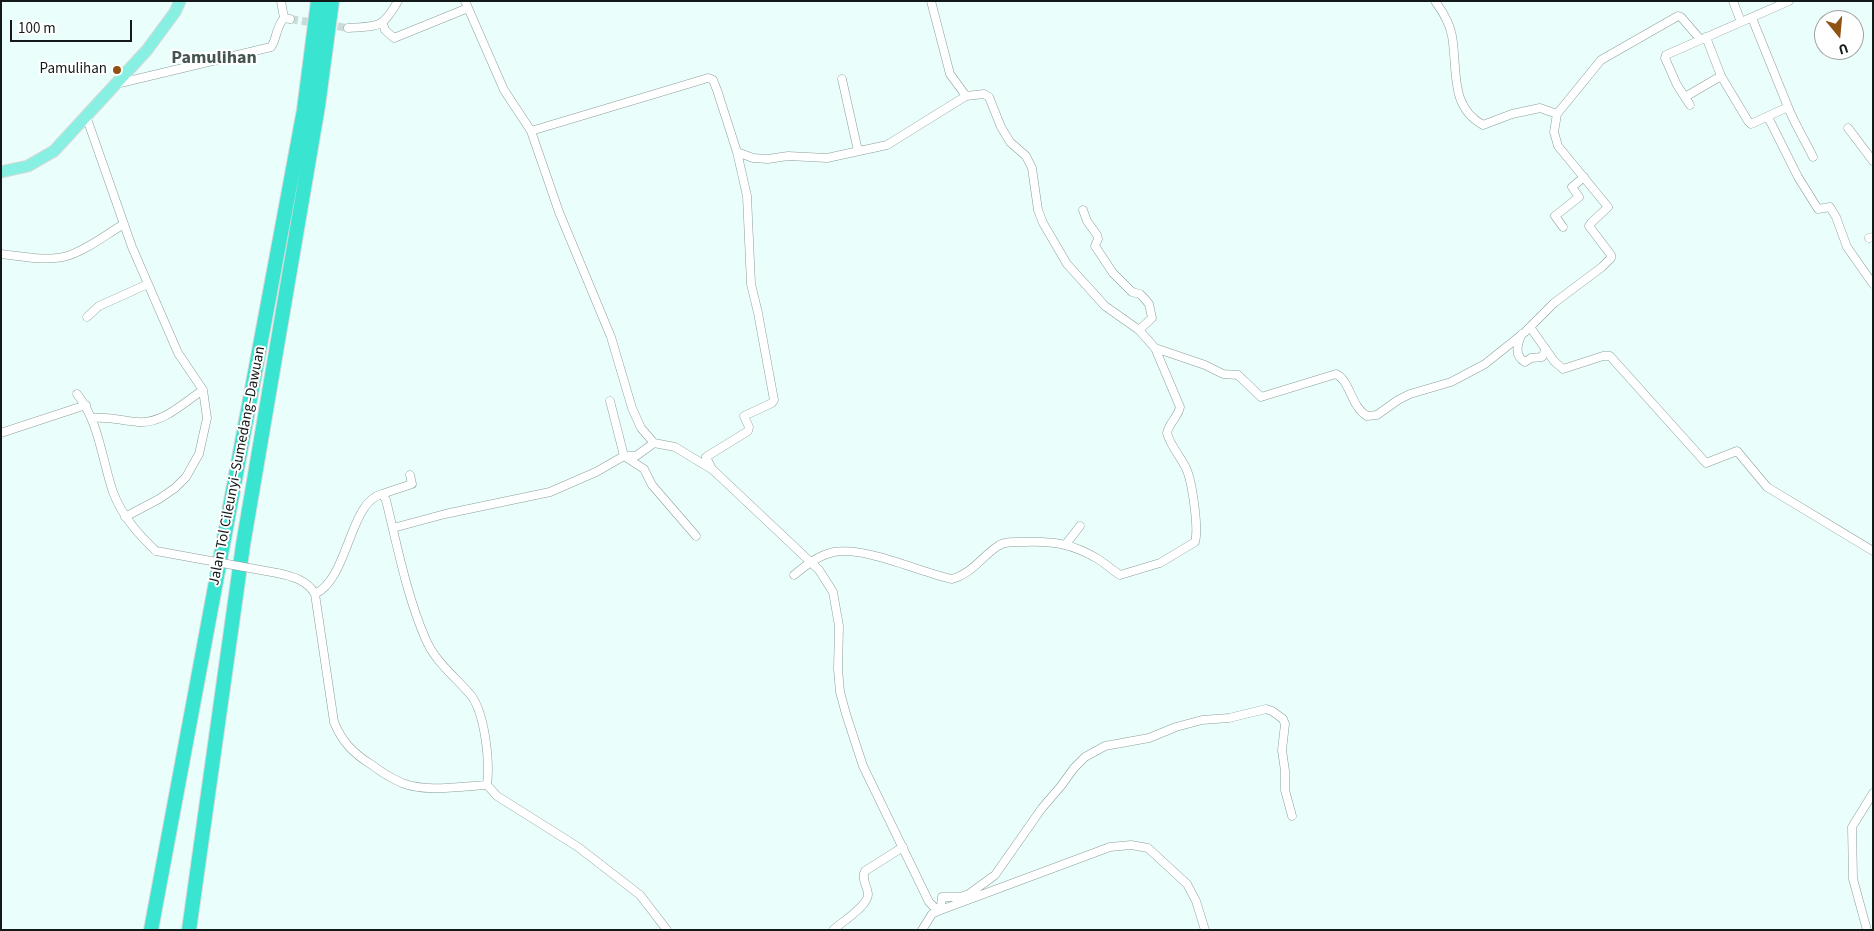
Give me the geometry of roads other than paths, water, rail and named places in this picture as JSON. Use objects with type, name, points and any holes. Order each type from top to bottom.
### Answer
[{"type":"highway","name":"Jalan Tol Cileunyi–Sumedang–Dawuan","points":[[151,930],[304,110],[318,1]]},
{"type":"highway","name":"Jalan Tol Cileunyi–Sumedang–Dawuan","points":[[189,930],[243,545],[318,106],[332,1]]},
{"type":"main road","points":[[1,172],[28,166],[45,157],[62,143],[159,34],[175,12],[180,1]]},
{"type":"street","points":[[115,84],[271,47],[274,43],[276,32],[287,18],[281,1]]},
{"type":"street","points":[[348,28],[383,24],[398,1]]},
{"type":"street","points":[[931,1],[950,74],[966,96]]},
{"type":"street","points":[[1435,1],[1443,12],[1452,34],[1459,95],[1463,108],[1473,120],[1482,125],[1512,114],[1540,108],[1557,114]]},
{"type":"street","points":[[1734,1],[1741,22]]},
{"type":"street","points":[[1690,105],[1677,85],[1665,58],[1669,52],[1789,1]]},
{"type":"street","points":[[383,24],[385,30],[394,38],[467,4],[504,90],[531,131],[559,212],[611,337],[632,408],[641,428],[654,442],[675,447],[713,470],[819,570],[833,592],[839,626],[838,669],[840,692],[863,766],[929,902],[938,911]]},
{"type":"street","points":[[1155,348],[1205,365],[1223,374],[1238,375],[1261,397],[1336,374],[1342,377],[1354,403],[1367,416],[1377,415],[1398,400],[1450,382],[1485,364],[1523,334],[1554,303],[1611,258],[1589,226],[1608,207],[1558,146],[1554,132],[1557,114],[1601,60],[1653,29],[1680,16],[1703,38],[1721,76],[1748,122],[1751,124],[1788,107]]},
{"type":"street","points":[[1752,18],[1796,126],[1813,157]]},
{"type":"street","points":[[1685,97],[1721,76]]},
{"type":"street","points":[[531,131],[708,78],[713,80],[718,90],[737,152],[747,196],[751,284],[774,400],[744,416],[749,428],[748,431],[706,456],[713,470]]},
{"type":"street","points":[[842,79],[858,151]]},
{"type":"street","points":[[737,152],[753,158],[768,159],[788,156],[827,158],[887,145],[966,96],[984,94],[989,97],[1001,127],[1010,142],[1026,156],[1032,168],[1038,210],[1043,223],[1067,264],[1105,306],[1139,330],[1155,348],[1180,407],[1166,433],[1186,469],[1192,486],[1195,542],[1160,563],[1120,575],[1098,559],[1066,544],[1045,541],[999,545],[969,571],[960,577],[952,579],[854,551],[834,552],[810,562],[794,575]]},
{"type":"street","points":[[86,116],[124,224],[148,284],[178,353],[203,390],[206,418],[199,454],[186,477],[159,500],[125,517]]},
{"type":"street","points":[[1768,117],[1798,177],[1818,209],[1830,207],[1836,217],[1847,247],[1873,284]]},
{"type":"street","points":[[1848,128],[1873,161]]},
{"type":"street","points":[[1563,226],[1555,216],[1579,197],[1572,187],[1584,177]]},
{"type":"street","points":[[1083,210],[1097,236],[1096,246],[1104,260],[1132,292],[1140,294],[1149,304],[1152,318],[1139,330]]},
{"type":"street","points":[[1,254],[48,258],[65,256],[82,250],[124,224]]},
{"type":"street","points":[[87,316],[99,306],[148,284]]},
{"type":"street","points":[[1530,327],[1563,369],[1603,356],[1609,356],[1706,462],[1736,451],[1767,487],[1873,551]]},
{"type":"street","points":[[1523,334],[1517,349],[1518,355],[1525,362],[1531,358],[1542,357],[1546,349]]},
{"type":"street","points":[[92,418],[111,417],[140,423],[157,420],[203,390]]},
{"type":"street","points":[[77,394],[86,405],[92,418],[113,493],[125,517],[156,551],[277,573],[300,579],[312,589],[315,594],[334,722],[340,737],[350,749],[387,776],[409,785],[427,788],[487,785]]},
{"type":"street","points":[[610,401],[624,456],[644,469],[652,485],[696,536]]},
{"type":"street","points":[[1,433],[86,405]]},
{"type":"street","points":[[393,528],[444,514],[550,492],[596,472],[624,456],[636,456],[654,442]]},
{"type":"street","points":[[315,594],[328,585],[335,574],[362,512],[376,497],[412,484],[410,475]]},
{"type":"street","points":[[382,494],[386,500],[404,572],[426,642],[437,658],[471,695],[482,720],[487,748],[487,785],[497,796],[578,847],[640,895],[667,930]]},
{"type":"street","points":[[1066,544],[1080,526]]},
{"type":"street","points":[[938,911],[941,906],[942,897],[960,897],[969,894],[995,875],[1042,808],[1085,757],[1105,746],[1149,738],[1188,723],[1229,718],[1260,710],[1272,711],[1277,714],[1285,724],[1282,750],[1286,797],[1292,816]]},
{"type":"street","points":[[1867,930],[1853,879],[1852,827],[1873,793]]},
{"type":"street","points":[[922,930],[932,914],[938,911],[1110,847],[1131,845],[1148,848],[1187,884],[1196,901],[1205,930]]},
{"type":"street","points":[[833,930],[867,900],[868,894],[863,876],[865,871],[903,847]]},
{"type":"tunnel","points":[[290,19],[348,28]]},
{"type":"place","name":"Pamulihan","points":[[117,70]]},
{"type":"district","name":"Pamulihan","points":[[214,59]]}]
